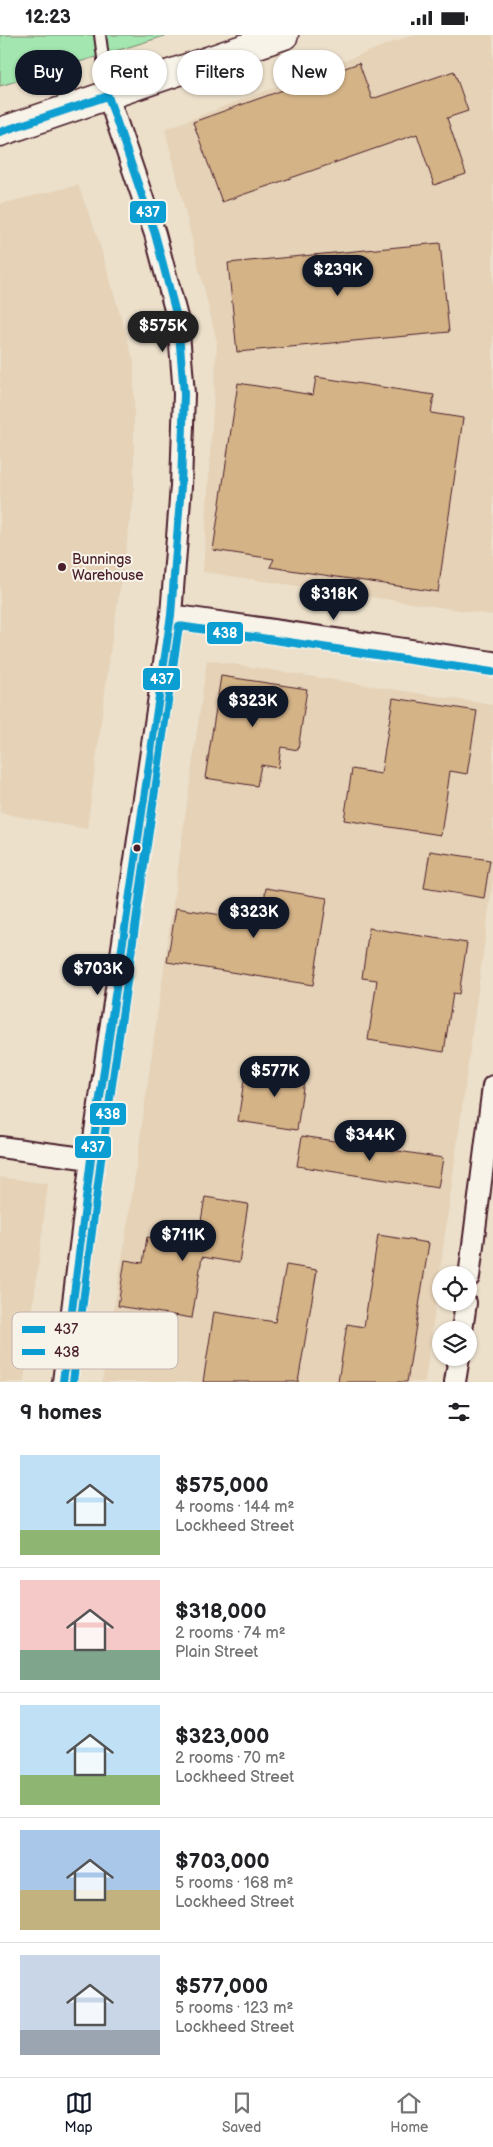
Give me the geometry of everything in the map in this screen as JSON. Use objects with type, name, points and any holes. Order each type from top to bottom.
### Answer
[{"type":"main road","points":[[0,132],[284,35]]},
{"type":"street","points":[[72,1312],[91,1159],[171,615],[181,486],[184,394],[178,321],[155,234],[108,96]]},
{"type":"street","points":[[171,615],[493,663]]},
{"type":"street","points":[[470,1266],[493,1086]]},
{"type":"street","points":[[0,1147],[91,1159]]},
{"type":"street","points":[[456,1382],[458,1366]]},
{"type":"street","points":[[63,1382],[65,1369]]},
{"type":"lane","points":[[100,35],[108,96]]},
{"type":"shaded area","points":[[412,35],[493,35],[493,615],[203,572],[217,342],[165,129],[254,95],[263,95],[263,92],[273,88],[273,95],[345,95],[345,60]]},
{"type":"shaded area","name":"Bunnings Warehouse","points":[[78,185],[97,235],[134,362],[134,497],[112,638],[87,829],[0,813],[0,204]]},
{"type":"shaded area","points":[[207,660],[493,705],[493,879],[441,1266],[432,1266],[432,1311],[435,1311],[425,1382],[102,1382],[104,1369],[178,1369],[178,1312],[113,1312],[132,1196]]},
{"type":"shaded area","points":[[0,1177],[48,1184],[32,1312],[12,1312],[12,1369],[26,1369],[24,1382],[0,1382]]},
{"type":"green space","points":[[0,35],[168,35],[119,50],[92,50],[92,58],[82,61],[82,50],[15,50],[15,81],[0,86]]},
{"type":"building","points":[[359,63],[372,99],[454,71],[468,111],[447,118],[466,174],[434,185],[417,134],[222,202],[193,122],[273,94],[345,95],[345,68]]},
{"type":"building","points":[[440,243],[449,332],[237,352],[228,263]]},
{"type":"building","points":[[316,377],[434,395],[431,413],[463,418],[438,592],[270,567],[274,559],[213,550],[238,383],[313,395]]},
{"type":"building","points":[[221,676],[307,689],[298,750],[281,747],[278,768],[261,765],[257,786],[205,778]]},
{"type":"building","points":[[393,698],[477,711],[467,774],[450,771],[441,835],[344,820],[352,769],[381,774]]},
{"type":"building","points":[[430,851],[490,860],[484,898],[424,888]]},
{"type":"building","points":[[266,888],[327,898],[313,985],[167,962],[176,908],[261,921]]},
{"type":"building","points":[[369,928],[467,943],[459,994],[453,993],[444,1052],[368,1040],[377,980],[362,978]]},
{"type":"building","points":[[275,1061],[306,1066],[297,1130],[238,1121],[244,1080],[271,1085]]},
{"type":"building","points":[[302,1136],[443,1158],[438,1188],[297,1166]]},
{"type":"building","points":[[205,1197],[248,1204],[239,1263],[202,1257],[192,1318],[178,1316],[178,1312],[155,1312],[118,1306],[125,1260],[143,1263],[147,1237],[197,1245]]},
{"type":"building","points":[[378,1235],[429,1243],[407,1382],[338,1382],[347,1324],[364,1327]]},
{"type":"building","points":[[286,1265],[317,1270],[298,1382],[203,1382],[214,1312],[275,1322]]},
{"type":"transit line","name":"437","points":[[0,132],[108,96],[155,234],[178,321],[184,394],[181,486],[171,615],[91,1159],[72,1312]]},
{"type":"transit line","name":"438","points":[[82,1312],[101,1160],[179,626],[492,672]]},
{"type":"transit line","name":"437","points":[[63,1382],[65,1369]]},
{"type":"transit line","name":"438","points":[[73,1382],[75,1369]]},
{"type":"place","name":"Bunnings Warehouse","points":[[62,567]]}]
